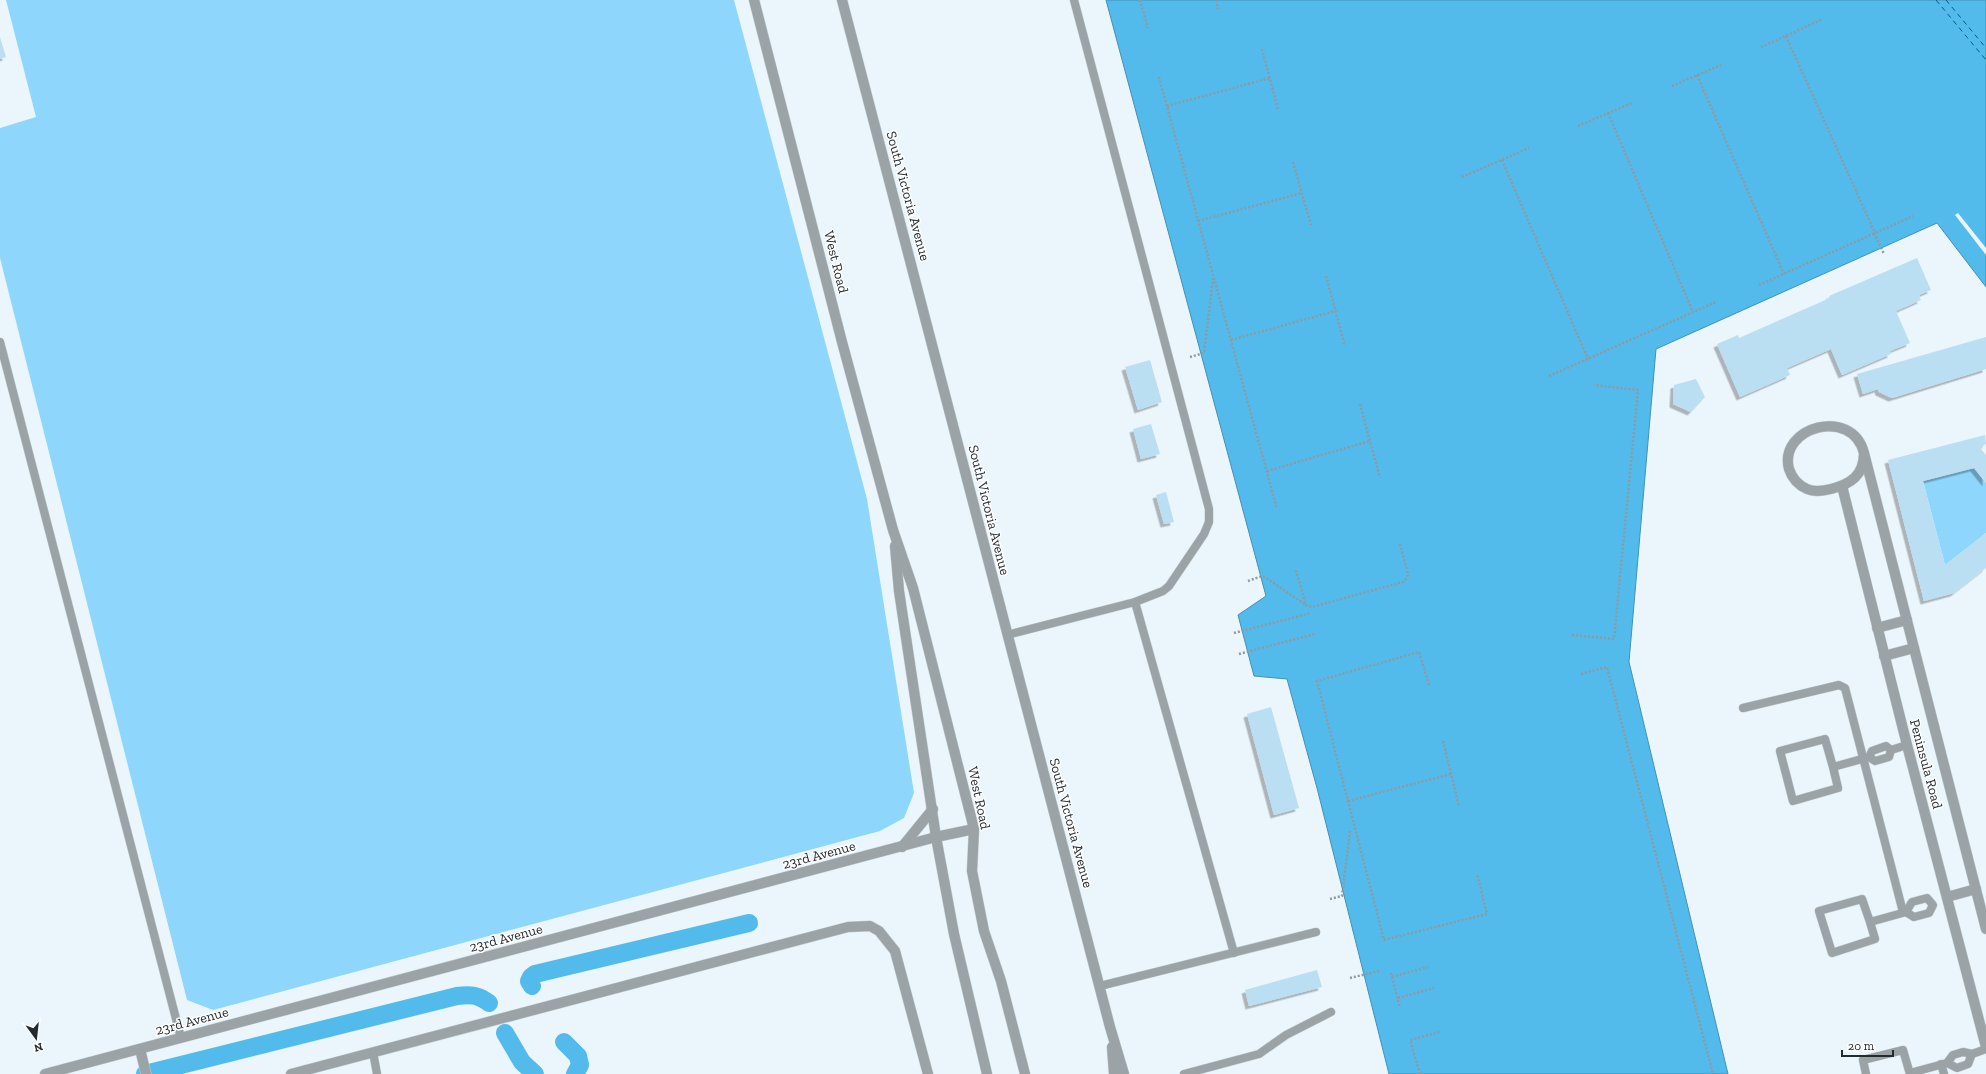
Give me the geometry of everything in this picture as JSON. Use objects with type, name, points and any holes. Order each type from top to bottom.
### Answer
[{"type":"street","name":"West Road","points":[[754,0],[842,342],[893,530],[914,588],[974,829],[972,871],[984,931],[1001,981],[1025,1074]]},
{"type":"street","name":"South Victoria Avenue","points":[[842,0],[1007,635],[1110,1027],[1124,1074]]},
{"type":"street","name":"Peninsula Road","points":[[1864,453],[1864,461],[1859,473],[1850,483],[1842,486],[1818,491],[1801,486],[1790,473],[1788,456],[1791,447],[1802,434],[1834,426],[1843,427],[1854,434],[1862,444],[1986,929]]},
{"type":"street","name":"Peninsula Road","points":[[1842,486],[1906,745],[1986,1048]]},
{"type":"street","name":"West Road","points":[[893,530],[899,591],[933,808],[936,837],[954,934],[986,1074]]},
{"type":"street","points":[[1877,628],[1907,620]]},
{"type":"street","points":[[1884,656],[1914,648]]},
{"type":"street","points":[[902,847],[933,808]]},
{"type":"street","name":"23rd Avenue","points":[[45,1074],[936,837],[974,829]]},
{"type":"street","points":[[1947,899],[1976,889]]},
{"type":"street","points":[[291,1074],[848,926],[870,926],[879,931],[895,951],[928,1074]]},
{"type":"street","name":"South Victoria Avenue","points":[[1110,1027],[1114,1074]]},
{"type":"street","points":[[140,1049],[146,1074]]},
{"type":"lane","points":[[1007,635],[1135,602],[1156,595],[1169,586],[1204,534],[1208,526],[1210,513],[1074,0]]},
{"type":"lane","points":[[0,342],[181,1038]]},
{"type":"lane","points":[[1135,602],[1234,953]]},
{"type":"lane","points":[[1743,708],[1839,685],[1845,688],[1866,758],[1904,912],[1914,917],[1929,913],[1933,905],[1947,899]]},
{"type":"lane","points":[[1825,739],[1833,767],[1838,788],[1793,801],[1780,751],[1825,739]]},
{"type":"lane","points":[[1833,767],[1866,758],[1872,751],[1886,746],[1891,750],[1906,745]]},
{"type":"lane","points":[[1870,922],[1904,912],[1912,902],[1926,898],[1933,905]]},
{"type":"lane","points":[[1862,899],[1870,922],[1875,939],[1832,953],[1819,911],[1862,899]]},
{"type":"lane","points":[[1100,986],[1316,932]]},
{"type":"lane","points":[[1184,1074],[1259,1054],[1286,1035],[1331,1012]]},
{"type":"lane","points":[[1866,1074],[1863,1060],[1903,1050],[1910,1074],[1944,1064],[1953,1055],[1963,1052],[1972,1054],[1986,1048]]},
{"type":"lane","points":[[373,1052],[377,1074]]},
{"type":"lane","points":[[1944,1064],[1957,1068],[1968,1064],[1972,1054]]},
{"type":"lane","points":[[1944,1064],[1944,1074]]},
{"type":"path","points":[[1140,0],[1148,28]]},
{"type":"path","points":[[1216,0],[1218,9]]},
{"type":"path","points":[[1761,47],[1823,19]]},
{"type":"path","points":[[1786,36],[1874,233]]},
{"type":"path","points":[[1262,49],[1278,109]]},
{"type":"path","points":[[1672,86],[1721,65]]},
{"type":"path","points":[[1697,75],[1784,274]]},
{"type":"path","points":[[1159,77],[1277,509]]},
{"type":"path","points":[[1167,106],[1270,78]]},
{"type":"path","points":[[1578,126],[1632,103]]},
{"type":"path","points":[[1608,113],[1693,312]]},
{"type":"path","points":[[1462,177],[1529,148]]},
{"type":"path","points":[[1502,160],[1588,359]]},
{"type":"path","points":[[1293,162],[1311,226]]},
{"type":"path","points":[[1198,221],[1302,192]]},
{"type":"path","points":[[1759,285],[1913,216]]},
{"type":"path","points":[[1872,228],[1884,254]]},
{"type":"path","points":[[1190,357],[1204,353],[1214,276]]},
{"type":"path","points":[[1326,276],[1344,346]]},
{"type":"path","points":[[1549,376],[1716,302]]},
{"type":"path","points":[[1231,340],[1335,311]]},
{"type":"path","points":[[1572,635],[1614,639],[1638,390],[1594,386]]},
{"type":"path","points":[[1360,404],[1380,478]]},
{"type":"path","points":[[1267,471],[1370,441]]},
{"type":"path","points":[[1248,581],[1262,576],[1306,605],[1312,607],[1403,582],[1408,578],[1408,574],[1400,544]]},
{"type":"path","points":[[1296,570],[1306,605]]},
{"type":"path","points":[[1234,633],[1311,614]]},
{"type":"path","points":[[1239,654],[1315,634]]},
{"type":"path","points":[[1429,685],[1419,652],[1317,681],[1384,940],[1487,914],[1477,874]]},
{"type":"path","points":[[1581,674],[1607,667],[1713,1074]]},
{"type":"path","points":[[1443,741],[1459,806]]},
{"type":"path","points":[[1348,801],[1451,774]]},
{"type":"path","points":[[1330,899],[1342,896],[1350,831]]},
{"type":"path","points":[[1392,977],[1428,967]]},
{"type":"path","points":[[1350,978],[1378,971]]},
{"type":"path","points":[[1391,972],[1400,1008]]},
{"type":"path","points":[[1398,998],[1434,988]]},
{"type":"path","points":[[1420,1074],[1410,1040],[1440,1032]]},
{"type":"shaded area","points":[[6,0],[734,0],[867,499],[914,793],[904,818],[880,831],[213,1010],[187,1000],[0,258],[0,128],[36,117]]},
{"type":"shaded area","points":[[1106,0],[1986,0],[1986,287],[1937,223],[1656,349],[1629,662],[1728,1074],[1389,1074],[1317,788],[1287,679],[1254,676],[1238,615],[1266,596]]},
{"type":"shaded area","points":[[1974,468],[1986,483],[1986,533],[1945,565],[1923,481]]},
{"type":"pier","points":[[1958,213],[1986,248],[1986,255],[1955,215]]},
{"type":"building","points":[[0,37],[6,57],[0,59]]},
{"type":"building","points":[[1917,258],[1931,290],[1919,295],[1921,300],[1896,311],[1910,343],[1890,351],[1891,354],[1842,375],[1831,349],[1787,368],[1790,375],[1740,397],[1717,344],[1738,335],[1739,338],[1830,298],[1829,296]]},
{"type":"building","points":[[1986,337],[1986,369],[1892,398],[1879,392],[1878,389],[1863,394],[1857,374]]},
{"type":"building","points":[[1150,360],[1162,402],[1138,410],[1125,367]]},
{"type":"building","points":[[1696,379],[1705,397],[1691,412],[1673,404],[1674,385]]},
{"type":"building","points":[[1151,424],[1160,454],[1141,459],[1133,429]]},
{"type":"building","points":[[1985,435],[1986,444],[1980,448],[1986,455],[1986,483],[1974,468],[1923,481],[1945,565],[1986,533],[1986,568],[1954,593],[1924,601],[1888,460]]},
{"type":"building","points":[[1166,492],[1174,522],[1164,524],[1156,495]]},
{"type":"building","points":[[1271,707],[1299,808],[1274,815],[1247,714]]},
{"type":"building","points":[[1317,970],[1322,987],[1249,1006],[1245,990]]},
{"type":"waterway","points":[[532,986],[529,981],[535,974],[749,923]]},
{"type":"waterway","points":[[145,1074],[457,996],[474,996],[489,1003]]},
{"type":"waterway","points":[[505,1033],[522,1062],[535,1074]]},
{"type":"waterway","points":[[564,1042],[578,1056],[580,1065],[575,1074]]},
{"type":"ferry route","points":[[1936,0],[1986,60]]},
{"type":"ferry route","points":[[1946,0],[1986,48]]}]
